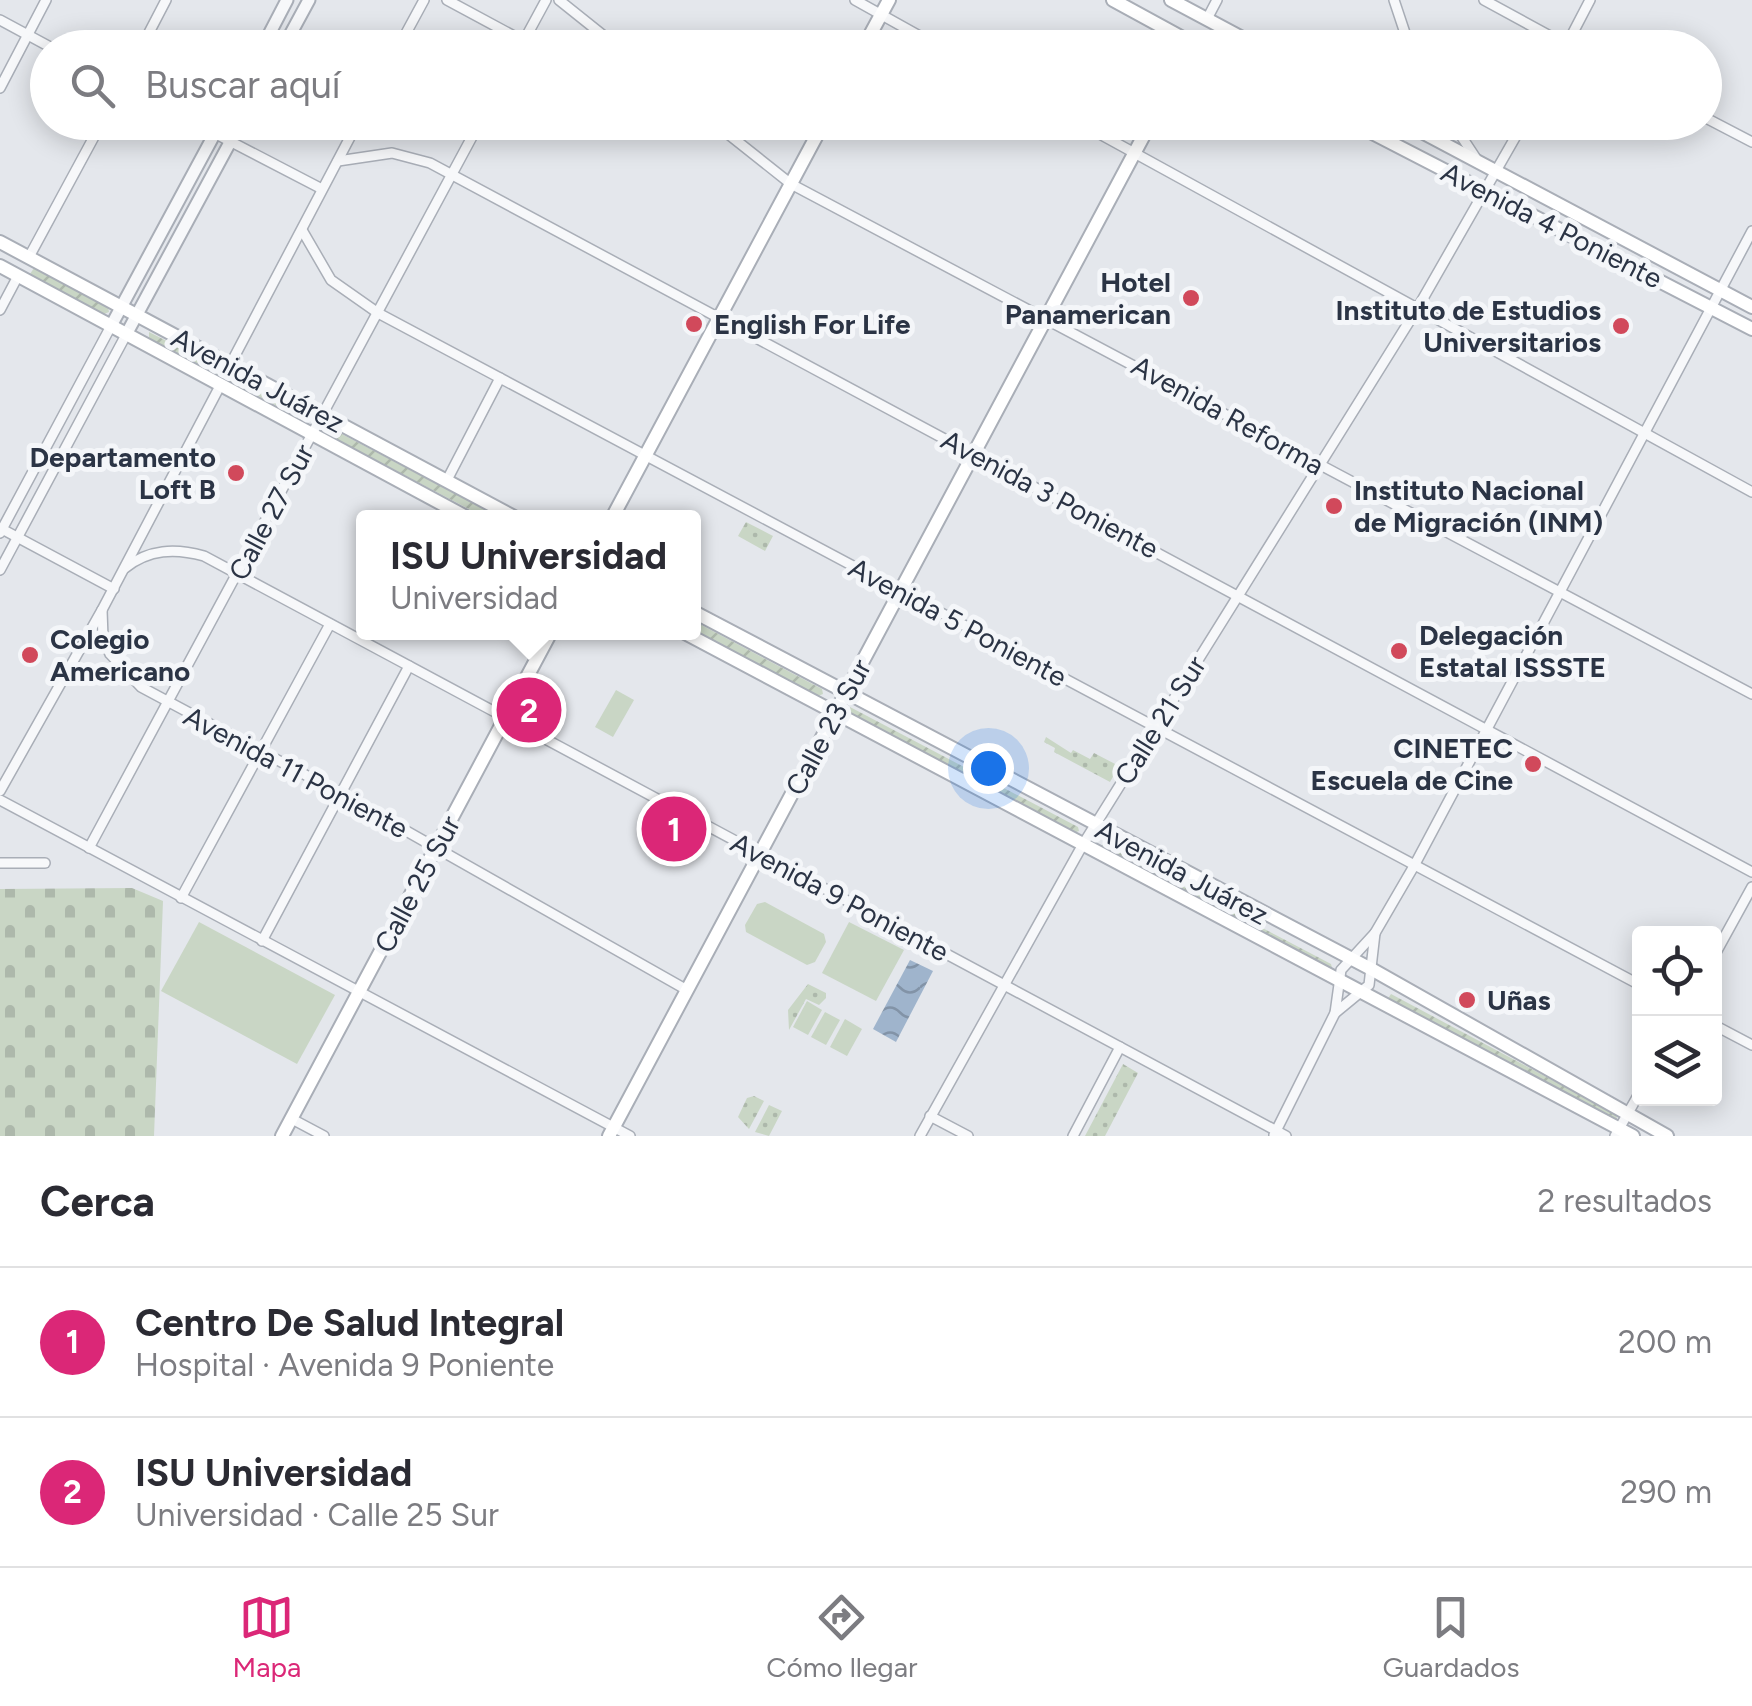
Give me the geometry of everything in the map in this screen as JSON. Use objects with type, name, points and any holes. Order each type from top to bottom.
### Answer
[{"type":"main road","points":[[873,30],[889,0]]},
{"type":"main road","points":[[1112,0],[1166,30]]},
{"type":"main road","points":[[1171,0],[1227,30]]},
{"type":"main road","points":[[1202,30],[1206,19]]},
{"type":"main road","points":[[616,510],[814,140]]},
{"type":"main road","name":"Calle 23 Sur","points":[[611,1132],[1141,140]]},
{"type":"main road","name":"Avenida 4 Poniente","points":[[1388,140],[1752,329]]},
{"type":"main road","name":"Avenida 4 Poniente","points":[[1437,140],[1752,307]]},
{"type":"main road","name":"Avenida Juárez","points":[[0,242],[501,510]]},
{"type":"main road","name":"Avenida Juárez","points":[[0,266],[453,510]]},
{"type":"main road","name":"Avenida Juárez","points":[[701,616],[1372,970],[1667,1136]]},
{"type":"main road","name":"Calle 25 Sur","points":[[282,1136],[548,640]]},
{"type":"main road","name":"Avenida Juárez","points":[[697,640],[1623,1134]]},
{"type":"street","points":[[31,30],[46,0]]},
{"type":"street","points":[[150,30],[166,0]]},
{"type":"street","points":[[271,30],[287,0]]},
{"type":"street","points":[[292,30],[309,0]]},
{"type":"street","points":[[408,30],[424,0]]},
{"type":"street","points":[[447,0],[498,30]]},
{"type":"street","points":[[530,30],[546,0]]},
{"type":"street","points":[[559,0],[596,30]]},
{"type":"street","points":[[855,0],[908,30]]},
{"type":"street","points":[[1206,19],[1216,0]]},
{"type":"street","points":[[1394,0],[1404,30]]},
{"type":"street","points":[[1484,0],[1538,30]]},
{"type":"street","points":[[1575,30],[1590,0]]},
{"type":"street","points":[[0,20],[28,35]]},
{"type":"street","points":[[0,88],[30,31]]},
{"type":"street","points":[[1722,127],[1752,142]]},
{"type":"street","points":[[29,257],[92,140]]},
{"type":"street","points":[[114,588],[1,530],[212,140]]},
{"type":"street","points":[[230,365],[349,140]]},
{"type":"street","name":"Calle 27 Sur","points":[[89,848],[470,140]]},
{"type":"street","name":"Avenida Reforma","points":[[736,140],[791,184],[1752,694]]},
{"type":"street","points":[[1110,140],[1752,492]]},
{"type":"street","points":[[1464,140],[1478,162]]},
{"type":"street","name":"Calle 21 Sur","points":[[920,1136],[1082,846],[1417,308],[1514,140]]},
{"type":"street","points":[[0,570],[230,142],[322,189]]},
{"type":"street","name":"Avenida 3 Poniente","points":[[338,161],[392,153],[430,162],[1752,872]]},
{"type":"street","name":"Avenida 5 Poniente","points":[[302,230],[331,280],[378,313],[1632,981]]},
{"type":"street","points":[[1278,1134],[1335,1012],[1337,983],[1348,959],[1375,933],[1414,866],[1752,231]]},
{"type":"street","points":[[0,310],[18,276]]},
{"type":"street","points":[[446,480],[500,378]]},
{"type":"street","points":[[0,791],[125,568],[221,384]]},
{"type":"street","name":"Avenida 9 Poniente","points":[[125,568],[152,553],[177,550],[204,556],[356,638]]},
{"type":"street","name":"Avenida 11 Poniente","points":[[102,610],[103,638],[110,654],[140,687],[341,794],[687,990]]},
{"type":"street","points":[[181,898],[330,624]]},
{"type":"street","name":"Avenida 9 Poniente","points":[[360,640],[1278,1134]]},
{"type":"street","points":[[262,941],[409,666]]},
{"type":"street","points":[[0,800],[360,992],[611,1132],[630,1136]]},
{"type":"street","points":[[0,863],[45,863]]},
{"type":"street","points":[[1722,941],[1752,887]]},
{"type":"street","points":[[1335,1012],[1362,995],[1372,970],[1375,933]]},
{"type":"street","points":[[1722,1029],[1752,1045]]},
{"type":"street","points":[[1073,1136],[1120,1048]]},
{"type":"street","points":[[1623,1134],[1632,1106]]},
{"type":"street","points":[[930,1116],[968,1136]]},
{"type":"street","points":[[292,1118],[324,1136]]},
{"type":"green space","points":[[34,268],[108,307],[109,312],[104,314],[30,274]]},
{"type":"green space","points":[[149,332],[304,411],[305,416],[300,418],[149,338]]},
{"type":"green space","points":[[336,431],[487,510],[471,510],[332,437]]},
{"type":"green space","points":[[746,522],[773,536],[765,551],[738,536]]},
{"type":"green space","points":[[701,625],[822,689],[823,694],[818,696],[701,634]]},
{"type":"green space","points":[[616,690],[634,700],[613,737],[595,727]]},
{"type":"green space","points":[[850,707],[1078,827],[1079,831],[1074,833],[849,713]]},
{"type":"green space","points":[[1046,737],[1071,753],[1073,750],[1090,759],[1094,753],[1119,766],[1110,782],[1054,752],[1055,748],[1044,742]]},
{"type":"green space","points":[[1103,844],[1331,964],[1332,968],[1101,848]]},
{"type":"green space","points":[[132,888],[163,901],[154,1136],[0,1136],[0,889]]},
{"type":"green space","points":[[765,902],[824,934],[826,942],[815,962],[807,965],[746,932],[745,925],[757,904]]},
{"type":"green space","points":[[199,922],[335,995],[297,1064],[161,991]]},
{"type":"green space","points":[[849,922],[904,950],[876,1001],[822,973]]},
{"type":"green space","points":[[808,984],[826,993],[826,998],[819,1005],[806,999],[789,1030],[788,1010]]},
{"type":"green space","points":[[1391,994],[1616,1114],[1617,1119],[1387,1000]]},
{"type":"green space","points":[[807,1001],[822,1010],[808,1035],[793,1027]]},
{"type":"green space","points":[[825,1012],[840,1020],[826,1045],[811,1037]]},
{"type":"green space","points":[[845,1019],[862,1029],[847,1056],[830,1047]]},
{"type":"green space","points":[[1123,1064],[1138,1073],[1105,1136],[1085,1136]]},
{"type":"green space","points":[[754,1096],[764,1101],[749,1129],[738,1117],[747,1098]]},
{"type":"green space","points":[[769,1105],[782,1111],[769,1136],[755,1132]]},
{"type":"water","points":[[910,960],[933,971],[896,1042],[873,1029]]},
{"type":"place","name":"Hotel Panamerican","points":[[1191,298]]},
{"type":"place","name":"English For Life","points":[[694,324]]},
{"type":"place","name":"Instituto de Estudios Universitarios","points":[[1621,326]]},
{"type":"place","name":"Departamento Loft B","points":[[236,473]]},
{"type":"place","name":"Instituto Nacional de Migración (INM)","points":[[1334,506]]},
{"type":"place","name":"Delegación Estatal ISSSTE","points":[[1399,651]]},
{"type":"place","name":"Colegio Americano","points":[[30,655]]},
{"type":"place","name":"ISU Universidad","points":[[529,710]]},
{"type":"place","name":"CINETEC Escuela de Cine","points":[[1533,764]]},
{"type":"place","name":"Centro De Salud Integral","points":[[674,829]]},
{"type":"place","name":"Uñas","points":[[1467,1000]]}]
